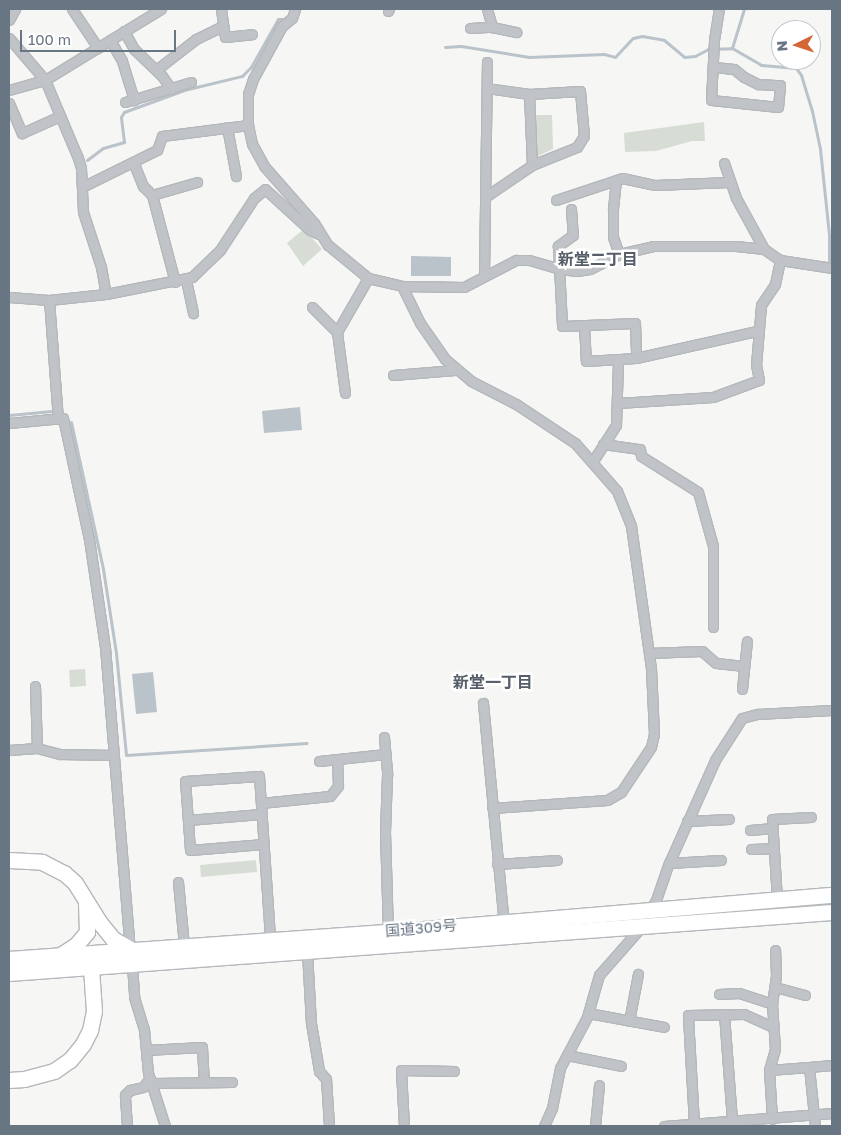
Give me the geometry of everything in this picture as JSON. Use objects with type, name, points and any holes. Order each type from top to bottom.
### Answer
[{"type":"highway","points":[[9,860],[31,860],[54,867],[75,883],[113,940],[130,949]]},
{"type":"highway","name":"国道309号","points":[[9,959],[184,945],[388,932],[832,895]]},
{"type":"highway","points":[[62,954],[76,945],[87,932],[86,900]]},
{"type":"highway","name":"国道309号","points":[[9,973],[832,912]]},
{"type":"highway","points":[[9,1080],[24,1079],[54,1071],[70,1060],[83,1044],[90,1030],[94,1011],[91,968]]},
{"type":"street","points":[[9,20],[15,9]]},
{"type":"street","points":[[72,9],[98,48]]},
{"type":"street","points":[[9,90],[45,80],[161,9]]},
{"type":"street","points":[[221,9],[225,37],[252,34]]},
{"type":"street","points":[[295,9],[292,18],[282,26],[253,79],[248,94],[248,125],[252,144],[264,166],[314,223],[320,234],[334,251],[368,278],[402,286],[464,287],[516,260],[537,261],[560,269],[590,269],[619,254],[653,246],[736,246],[764,249]]},
{"type":"street","points":[[489,9],[492,27]]},
{"type":"street","points":[[714,68],[734,69],[758,84],[780,85],[778,107],[711,100],[714,48],[719,9]]},
{"type":"street","points":[[156,70],[186,49],[196,39],[223,26]]},
{"type":"street","points":[[470,28],[492,27],[516,32]]},
{"type":"street","points":[[124,30],[134,49],[156,70],[171,89]]},
{"type":"street","points":[[9,38],[45,80],[78,158],[83,212],[101,267],[106,294]]},
{"type":"street","points":[[110,40],[122,61],[130,101],[191,82]]},
{"type":"street","points":[[484,276],[487,62]]},
{"type":"street","points":[[485,198],[532,165],[577,147],[584,136],[580,91],[529,94],[487,88]]},
{"type":"street","points":[[529,94],[532,165]]},
{"type":"street","points":[[9,103],[22,133],[60,116]]},
{"type":"street","points":[[82,187],[134,164],[158,150],[162,136],[248,125]]},
{"type":"street","points":[[227,127],[236,176]]},
{"type":"street","points":[[724,163],[729,182],[764,249],[780,260],[832,268]]},
{"type":"street","points":[[134,164],[143,186],[152,194],[175,282]]},
{"type":"street","points":[[556,200],[622,178],[655,186],[729,182]]},
{"type":"street","points":[[616,180],[613,238],[619,254]]},
{"type":"street","points":[[152,194],[197,182]]},
{"type":"street","points":[[9,297],[49,300],[106,294],[186,280],[202,270],[220,250],[254,198],[265,190],[310,230],[320,234]]},
{"type":"street","points":[[571,209],[573,235],[558,246],[562,326],[635,323],[636,358]]},
{"type":"street","points":[[618,403],[713,397],[759,380],[756,365],[761,305],[774,284],[780,260]]},
{"type":"street","points":[[345,393],[337,332],[368,278]]},
{"type":"street","points":[[186,280],[193,312]]},
{"type":"street","points":[[402,286],[432,342],[456,370],[471,381],[516,404],[575,442],[617,491],[631,526],[649,653],[654,734],[651,747],[620,792],[607,800],[590,803],[492,808]]},
{"type":"street","points":[[49,300],[58,419]]},
{"type":"street","points":[[312,307],[337,332]]},
{"type":"street","points":[[584,325],[586,361],[636,358],[758,331]]},
{"type":"street","points":[[593,461],[616,425],[618,360]]},
{"type":"street","points":[[393,375],[456,370]]},
{"type":"street","points":[[9,423],[63,418],[89,539],[105,646],[130,949]]},
{"type":"street","points":[[603,444],[640,449],[641,456],[698,492],[713,546],[713,627]]},
{"type":"street","points":[[742,689],[747,641]]},
{"type":"street","points":[[649,653],[702,651],[716,663],[744,666]]},
{"type":"street","points":[[35,686],[37,748]]},
{"type":"street","points":[[483,703],[504,937]]},
{"type":"street","points":[[544,1126],[552,1108],[560,1068],[588,1013],[599,975],[642,926],[656,900],[669,863],[715,760],[742,718],[757,714],[832,710]]},
{"type":"street","points":[[384,737],[386,754],[385,832],[388,932]]},
{"type":"street","points":[[9,750],[37,748],[60,754],[114,755]]},
{"type":"street","points":[[319,761],[386,754]]},
{"type":"street","points":[[260,803],[330,796],[338,786],[337,759]]},
{"type":"street","points":[[263,844],[190,850],[185,782],[259,776],[270,939]]},
{"type":"street","points":[[188,820],[261,814]]},
{"type":"street","points":[[777,900],[772,820],[811,817]]},
{"type":"street","points":[[687,821],[729,819]]},
{"type":"street","points":[[750,830],[773,828]]},
{"type":"street","points":[[751,849],[774,848]]},
{"type":"street","points":[[498,864],[556,860]]},
{"type":"street","points":[[669,863],[721,860]]},
{"type":"street","points":[[178,882],[184,945]]},
{"type":"street","points":[[775,950],[776,975],[772,1004],[775,1049],[769,1070],[776,1121]]},
{"type":"street","points":[[307,952],[311,1023],[318,1071],[326,1079],[330,1126]]},
{"type":"street","points":[[132,965],[134,997],[144,1030],[148,1073],[165,1126]]},
{"type":"street","points":[[629,1021],[638,974]]},
{"type":"street","points":[[775,987],[806,995]]},
{"type":"street","points":[[719,994],[738,993],[772,1004]]},
{"type":"street","points":[[588,1013],[664,1028]]},
{"type":"street","points":[[724,1014],[736,1123]]},
{"type":"street","points":[[694,1124],[688,1015],[744,1014],[773,1027]]},
{"type":"street","points":[[146,1050],[202,1047],[204,1082]]},
{"type":"street","points":[[567,1055],[621,1066]]},
{"type":"street","points":[[769,1070],[832,1065]]},
{"type":"street","points":[[809,1067],[815,1126]]},
{"type":"street","points":[[404,1126],[401,1070],[454,1070]]},
{"type":"street","points":[[127,1126],[125,1095],[130,1090],[143,1087],[151,1081],[232,1082]]},
{"type":"street","points":[[595,1126],[599,1085]]},
{"type":"street","points":[[664,1126],[776,1121],[814,1114],[832,1113]]},
{"type":"shaded area","points":[[534,115],[552,115],[553,149],[538,156],[534,154]]},
{"type":"shaded area","points":[[704,122],[705,141],[692,141],[656,151],[625,152],[624,133]]},
{"type":"shaded area","points":[[304,229],[322,249],[303,266],[287,243]]},
{"type":"shaded area","points":[[411,256],[451,257],[451,276],[411,276]]},
{"type":"shaded area","points":[[300,407],[302,430],[264,433],[262,411]]},
{"type":"shaded area","points":[[85,669],[86,686],[70,687],[69,670]]},
{"type":"shaded area","points":[[153,672],[157,712],[136,714],[132,674]]},
{"type":"shaded area","points":[[256,860],[257,872],[201,877],[200,865]]},
{"type":"waterway","points":[[732,48],[744,9]]},
{"type":"waterway","points":[[87,160],[103,148],[124,142],[121,117],[124,112],[184,90],[242,76],[251,67],[278,19],[287,19]]},
{"type":"waterway","points":[[445,47],[461,46],[529,57],[604,54],[615,57],[633,38],[642,36],[664,40],[684,57],[695,56],[708,49],[732,48],[761,65],[796,68],[801,75],[812,111],[820,149],[829,235],[829,261],[832,262]]},
{"type":"waterway","points":[[9,415],[52,411]]},
{"type":"waterway","points":[[71,422],[103,569],[116,653],[126,755],[307,743]]},
{"type":"district","name":"新堂二丁目","points":[[598,259]]},
{"type":"district","name":"新堂一丁目","points":[[493,682]]}]
